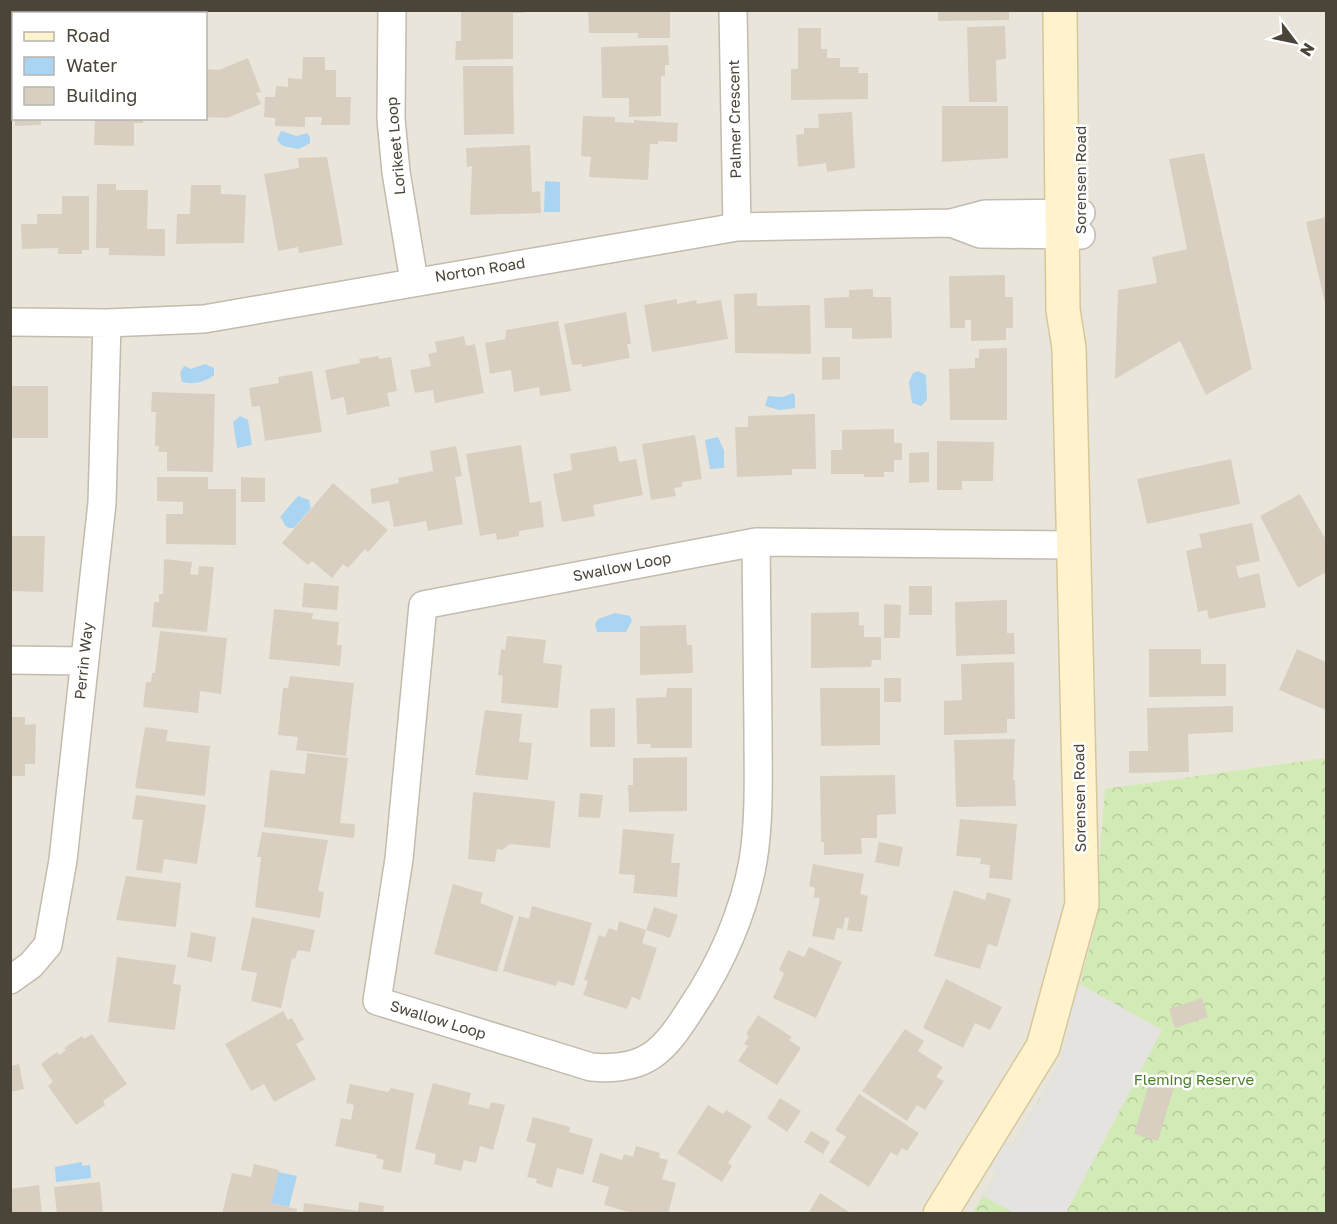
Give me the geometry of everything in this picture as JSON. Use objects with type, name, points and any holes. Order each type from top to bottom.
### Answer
[{"type":"street","name":"Lorikeet Loop","points":[[392,10],[391,119],[396,172],[414,281]]},
{"type":"street","name":"Palmer Crescent","points":[[733,10],[737,227]]},
{"type":"street","name":"Sorensen Road","points":[[1060,10],[1071,224]]},
{"type":"street","name":"Sorensen Road","points":[[940,1214],[1043,1047],[1082,904],[1069,348],[1062,310],[1071,224],[1081,10]]},
{"type":"street","name":"Norton Road","points":[[10,322],[107,323],[204,319],[737,227],[951,223],[980,234],[1071,224]]},
{"type":"street","name":"Perrin Way","points":[[10,980],[31,965],[48,945],[63,860],[102,503],[107,323]]},
{"type":"street","name":"Swallow Loop","points":[[756,542],[758,800],[753,861],[734,928],[703,992],[676,1033],[657,1054],[637,1065],[617,1069],[591,1067],[377,1001],[399,859],[423,605],[756,542],[1074,545]]},
{"type":"street","points":[[10,660],[84,661]]},
{"type":"shaded area","points":[[11,11],[1326,11],[1326,1213],[11,1213]]},
{"type":"shaded area","points":[[1064,969],[1080,984],[1162,1030],[1066,1213],[1014,1213],[983,1196],[997,1172],[976,1166],[997,1131],[1013,1145],[1060,1063],[1070,1022],[1065,1017]]},
{"type":"green space","name":"Fleming Reserve","points":[[1326,758],[1326,1213],[972,1214],[1060,1063],[1070,1022],[1065,1017],[1064,969],[1080,984],[1094,931],[1105,789]]},
{"type":"water","points":[[281,131],[297,136],[307,133],[310,143],[299,149],[283,146],[277,140]]},
{"type":"water","points":[[545,181],[560,182],[560,212],[544,212]]},
{"type":"water","points":[[205,364],[214,368],[214,375],[199,382],[182,382],[180,373],[184,366],[191,369]]},
{"type":"water","points":[[918,371],[926,375],[927,400],[921,406],[912,403],[909,382],[913,373]]},
{"type":"water","points":[[793,393],[795,408],[779,410],[765,406],[768,396],[783,397]]},
{"type":"water","points":[[240,416],[248,420],[252,445],[237,448],[233,422]]},
{"type":"water","points":[[718,437],[724,451],[724,468],[710,469],[705,440]]},
{"type":"water","points":[[298,496],[309,500],[311,508],[294,528],[288,527],[280,517]]},
{"type":"water","points":[[615,613],[630,616],[632,621],[626,632],[597,632],[595,624],[598,619]]},
{"type":"water","points":[[82,1162],[82,1166],[90,1165],[91,1178],[56,1182],[55,1167]]},
{"type":"water","points":[[278,1172],[297,1176],[289,1207],[271,1203]]},
{"type":"building","points":[[461,10],[524,10],[524,13],[513,13],[513,59],[455,60],[456,41],[461,41]]},
{"type":"building","points":[[588,10],[670,10],[670,38],[638,38],[638,33],[589,33]]},
{"type":"building","points":[[938,10],[1009,10],[1009,20],[938,21]]},
{"type":"building","points":[[1005,26],[1006,59],[996,60],[997,102],[969,102],[967,27]]},
{"type":"building","points":[[798,28],[821,28],[821,49],[827,49],[827,58],[840,58],[840,67],[859,67],[858,73],[868,73],[868,99],[791,100],[791,69],[798,69]]},
{"type":"building","points":[[668,45],[669,65],[665,65],[665,76],[661,76],[661,116],[629,117],[629,98],[602,98],[601,47]]},
{"type":"building","points":[[303,57],[325,57],[325,70],[336,70],[336,97],[351,97],[350,125],[321,125],[322,117],[305,117],[305,127],[275,126],[275,118],[264,117],[265,97],[275,97],[276,86],[288,87],[288,78],[302,79]]},
{"type":"building","points":[[248,58],[261,92],[256,93],[261,104],[227,118],[207,117],[207,69],[219,70]]},
{"type":"building","points":[[463,66],[513,66],[514,134],[464,135]]},
{"type":"building","points":[[942,106],[1008,106],[1008,158],[942,162]]},
{"type":"building","points":[[852,112],[855,168],[827,172],[826,163],[798,167],[796,135],[804,134],[804,128],[819,128],[818,114]]},
{"type":"building","points":[[583,116],[615,117],[615,122],[634,123],[634,120],[678,123],[677,142],[658,141],[658,144],[650,144],[648,180],[589,177],[591,157],[581,156]]},
{"type":"building","points":[[15,120],[41,120],[41,125],[15,126]]},
{"type":"building","points":[[95,120],[143,120],[143,123],[134,123],[134,146],[94,145]]},
{"type":"building","points":[[530,145],[532,192],[540,191],[541,213],[470,215],[472,166],[467,167],[466,148]]},
{"type":"building","points":[[1204,153],[1252,369],[1206,395],[1180,341],[1115,379],[1118,290],[1157,283],[1152,257],[1187,249],[1169,159]]},
{"type":"building","points":[[327,157],[343,245],[299,253],[298,247],[278,251],[264,174],[299,168],[298,158]]},
{"type":"building","points":[[97,184],[116,184],[116,190],[148,190],[147,229],[165,229],[165,256],[109,255],[109,248],[96,248]]},
{"type":"building","points":[[191,185],[221,185],[221,194],[246,195],[244,243],[176,244],[177,214],[190,214]]},
{"type":"building","points":[[62,196],[89,196],[89,250],[82,250],[82,254],[58,254],[58,248],[22,249],[21,224],[37,224],[37,214],[62,214]]},
{"type":"building","points":[[1326,217],[1326,307],[1306,222]]},
{"type":"building","points":[[1005,275],[1005,297],[1013,297],[1013,328],[1006,328],[1006,340],[971,341],[971,320],[965,320],[965,328],[950,328],[949,276]]},
{"type":"building","points":[[873,289],[873,297],[891,297],[892,338],[852,339],[852,328],[825,328],[824,298],[849,297],[849,290]]},
{"type":"building","points":[[757,293],[757,306],[810,305],[811,354],[735,353],[734,294]]},
{"type":"building","points":[[677,299],[677,304],[696,300],[697,304],[721,300],[728,339],[652,352],[644,305]]},
{"type":"building","points":[[626,312],[631,344],[627,344],[630,358],[582,367],[582,364],[572,365],[564,324]]},
{"type":"building","points":[[558,321],[571,391],[540,396],[539,387],[514,392],[511,370],[490,374],[485,343],[505,339],[506,330]]},
{"type":"building","points":[[464,336],[466,346],[475,344],[484,393],[435,403],[433,390],[415,393],[410,370],[431,366],[428,354],[437,352],[435,342]]},
{"type":"building","points":[[1007,348],[1007,420],[950,420],[949,369],[975,368],[975,358],[979,358],[979,349]]},
{"type":"building","points":[[379,356],[379,359],[391,357],[397,391],[387,393],[390,406],[347,415],[344,397],[331,400],[325,370],[360,363],[359,359]]},
{"type":"building","points":[[822,357],[840,357],[840,379],[822,380]]},
{"type":"building","points":[[312,371],[322,432],[265,441],[260,406],[252,407],[249,388],[279,383],[278,377]]},
{"type":"building","points":[[10,386],[48,386],[48,438],[10,438]]},
{"type":"building","points":[[152,392],[215,394],[213,472],[167,471],[167,452],[158,452],[159,446],[155,446],[156,412],[151,412]]},
{"type":"building","points":[[815,414],[816,469],[792,469],[792,475],[737,477],[735,427],[748,427],[748,416]]},
{"type":"building","points":[[894,429],[894,443],[902,443],[902,460],[894,460],[894,472],[884,472],[884,477],[864,477],[864,474],[831,474],[831,450],[842,450],[842,430]]},
{"type":"building","points":[[695,435],[702,479],[682,482],[682,487],[674,488],[676,496],[651,500],[642,444]]},
{"type":"building","points":[[937,441],[994,442],[993,481],[962,481],[962,490],[937,490]]},
{"type":"building","points":[[521,445],[530,503],[541,501],[544,527],[519,531],[519,536],[497,540],[496,533],[480,536],[466,454]]},
{"type":"building","points":[[456,446],[462,476],[455,477],[463,524],[428,531],[426,521],[394,527],[389,501],[372,504],[370,489],[399,483],[398,478],[433,471],[430,451]]},
{"type":"building","points":[[616,446],[619,462],[636,459],[643,495],[593,505],[595,516],[562,522],[553,474],[572,470],[570,454]]},
{"type":"building","points":[[929,452],[929,482],[909,483],[909,453]]},
{"type":"building","points":[[1231,459],[1240,504],[1147,524],[1137,479]]},
{"type":"building","points":[[157,477],[208,477],[208,489],[236,489],[236,545],[166,544],[166,514],[183,514],[183,502],[157,501]]},
{"type":"building","points":[[241,477],[265,478],[265,502],[241,502]]},
{"type":"building","points":[[333,483],[388,530],[368,552],[365,549],[348,568],[343,564],[332,578],[312,561],[308,565],[282,543]]},
{"type":"building","points":[[1300,494],[1324,537],[1326,536],[1326,572],[1298,588],[1260,516]]},
{"type":"building","points":[[1252,523],[1260,561],[1236,566],[1239,578],[1259,573],[1266,607],[1209,619],[1207,610],[1198,612],[1186,551],[1202,547],[1199,534]]},
{"type":"building","points":[[10,536],[45,536],[43,592],[10,591]]},
{"type":"building","points":[[164,559],[192,562],[190,574],[198,575],[199,566],[214,567],[207,632],[152,627],[154,602],[159,602],[159,594],[163,594]]},
{"type":"building","points":[[304,583],[339,586],[337,610],[302,607]]},
{"type":"building","points":[[909,586],[932,586],[932,615],[909,615]]},
{"type":"building","points":[[1007,600],[1007,633],[1014,633],[1015,654],[956,656],[955,602]]},
{"type":"building","points":[[884,604],[901,605],[900,638],[884,638]]},
{"type":"building","points":[[274,609],[313,613],[312,619],[339,622],[337,645],[342,645],[340,666],[269,659]]},
{"type":"building","points":[[859,612],[859,626],[864,625],[864,637],[881,637],[881,660],[872,660],[871,667],[811,668],[811,613]]},
{"type":"building","points":[[686,625],[687,645],[692,645],[693,673],[640,675],[640,626]]},
{"type":"building","points":[[160,631],[227,638],[221,694],[200,691],[198,713],[143,707],[146,682],[151,682],[152,673],[155,673]]},
{"type":"building","points":[[507,636],[546,640],[543,663],[562,665],[558,708],[501,703],[503,676],[498,675],[501,649],[505,650]]},
{"type":"building","points":[[1149,649],[1201,649],[1201,664],[1226,664],[1226,696],[1149,697]]},
{"type":"building","points":[[1297,649],[1326,662],[1326,710],[1279,690]]},
{"type":"building","points":[[1014,662],[1015,719],[1007,719],[1007,733],[944,735],[944,701],[962,700],[961,664]]},
{"type":"building","points":[[290,676],[354,683],[346,756],[296,750],[298,737],[278,735],[283,688],[288,688]]},
{"type":"building","points":[[884,678],[901,678],[901,702],[884,702]]},
{"type":"building","points":[[667,688],[692,688],[692,748],[650,748],[651,744],[637,744],[636,698],[666,697]]},
{"type":"building","points":[[820,688],[880,688],[880,745],[821,746]]},
{"type":"building","points":[[1233,706],[1233,732],[1188,734],[1189,772],[1129,773],[1129,751],[1148,751],[1147,708]]},
{"type":"building","points":[[615,708],[615,747],[590,747],[590,709]]},
{"type":"building","points":[[485,710],[522,714],[519,742],[532,743],[528,780],[475,775]]},
{"type":"building","points":[[10,717],[25,717],[25,725],[36,724],[35,764],[25,764],[25,776],[10,776]]},
{"type":"building","points":[[145,727],[168,730],[166,741],[210,746],[205,796],[135,788]]},
{"type":"building","points":[[1015,739],[1013,780],[1015,780],[1016,806],[956,807],[954,740]]},
{"type":"building","points":[[307,753],[348,758],[340,823],[355,824],[354,838],[264,827],[270,770],[305,774]]},
{"type":"building","points":[[687,757],[687,811],[629,812],[628,785],[633,785],[633,758]]},
{"type":"building","points":[[895,775],[896,814],[877,815],[877,838],[861,838],[862,854],[824,855],[824,842],[821,842],[820,776]]},
{"type":"building","points":[[473,792],[555,801],[550,848],[510,844],[502,850],[497,849],[495,862],[468,859]]},
{"type":"building","points":[[580,793],[603,795],[600,818],[578,817]]},
{"type":"building","points":[[136,795],[206,805],[197,864],[164,859],[162,873],[136,870],[143,820],[132,819]]},
{"type":"building","points":[[960,819],[1017,824],[1012,880],[989,878],[990,865],[980,864],[981,858],[956,856]]},
{"type":"building","points":[[623,829],[674,834],[671,863],[680,863],[677,897],[633,893],[635,875],[619,874]]},
{"type":"building","points":[[262,832],[328,840],[318,891],[324,892],[320,918],[255,907],[261,857],[257,857]]},
{"type":"building","points":[[879,842],[903,847],[899,867],[875,862]]},
{"type":"building","points":[[813,864],[864,874],[860,894],[868,896],[862,932],[847,930],[849,918],[845,917],[843,929],[837,928],[834,940],[812,936],[820,898],[814,898],[815,888],[809,886]]},
{"type":"building","points":[[126,876],[181,883],[176,927],[116,920]]},
{"type":"building","points":[[453,884],[483,893],[480,903],[514,916],[497,972],[434,954]]},
{"type":"building","points":[[954,890],[985,900],[987,892],[1011,899],[997,947],[988,944],[980,969],[934,956]]},
{"type":"building","points":[[532,906],[592,923],[574,986],[558,981],[556,986],[503,971],[519,916],[529,919]]},
{"type":"building","points":[[654,907],[678,915],[670,938],[646,930]]},
{"type":"building","points":[[252,917],[315,930],[310,952],[298,950],[295,959],[292,958],[281,1008],[251,1001],[257,973],[241,970]]},
{"type":"building","points":[[619,921],[646,930],[642,943],[657,948],[640,1000],[632,997],[627,1009],[583,995],[588,981],[584,980],[599,935],[605,937],[609,928],[617,931]]},
{"type":"building","points":[[191,932],[216,937],[212,962],[187,957]]},
{"type":"building","points":[[809,947],[842,962],[816,1018],[773,998],[784,973],[779,970],[788,950],[804,957]]},
{"type":"building","points":[[117,957],[176,965],[173,984],[181,985],[175,1030],[108,1022]]},
{"type":"building","points":[[946,979],[1002,1007],[990,1030],[975,1023],[963,1048],[923,1028]]},
{"type":"building","points":[[1202,998],[1208,1017],[1175,1028],[1169,1009]]},
{"type":"building","points":[[283,1011],[288,1020],[292,1018],[304,1040],[296,1044],[316,1079],[274,1102],[264,1084],[251,1091],[225,1044]]},
{"type":"building","points":[[758,1015],[792,1037],[789,1040],[801,1048],[777,1085],[738,1061],[748,1046],[744,1044],[749,1036],[746,1034]]},
{"type":"building","points":[[905,1029],[924,1041],[918,1051],[943,1067],[936,1077],[944,1081],[925,1110],[917,1105],[907,1121],[862,1091]]},
{"type":"building","points":[[92,1034],[127,1084],[103,1101],[105,1105],[76,1125],[48,1086],[53,1082],[41,1064],[57,1052],[59,1055],[66,1050],[64,1048],[82,1036],[84,1039]]},
{"type":"building","points":[[19,1064],[24,1089],[10,1092],[10,1066]]},
{"type":"building","points":[[1150,1080],[1174,1087],[1158,1141],[1134,1134]]},
{"type":"building","points":[[433,1083],[471,1093],[468,1104],[489,1109],[491,1102],[505,1105],[493,1150],[480,1146],[476,1163],[464,1160],[461,1171],[434,1164],[436,1154],[415,1149]]},
{"type":"building","points":[[350,1084],[388,1092],[391,1088],[414,1093],[401,1173],[382,1169],[384,1160],[376,1158],[377,1155],[335,1146],[341,1118],[351,1120],[354,1105],[346,1103]]},
{"type":"building","points":[[859,1094],[919,1133],[907,1151],[902,1148],[897,1156],[891,1152],[869,1187],[829,1162],[846,1137],[835,1130]]},
{"type":"building","points":[[780,1098],[801,1111],[787,1132],[767,1118]]},
{"type":"building","points":[[708,1105],[723,1114],[726,1110],[752,1126],[728,1163],[732,1166],[722,1182],[677,1153]]},
{"type":"building","points":[[533,1117],[570,1127],[569,1132],[593,1139],[583,1175],[557,1168],[552,1188],[536,1183],[537,1179],[527,1177],[536,1144],[526,1141]]},
{"type":"building","points":[[811,1131],[830,1142],[823,1154],[804,1142]]},
{"type":"building","points":[[636,1146],[660,1153],[659,1158],[668,1160],[662,1179],[676,1183],[668,1214],[636,1214],[604,1205],[609,1187],[592,1182],[600,1153],[622,1160],[624,1154],[633,1157]]},
{"type":"building","points":[[254,1164],[279,1170],[271,1203],[297,1209],[296,1214],[222,1214],[232,1173],[251,1177]]},
{"type":"building","points":[[100,1182],[103,1214],[57,1214],[54,1187]]},
{"type":"building","points":[[39,1185],[42,1214],[10,1214],[10,1189]]},
{"type":"building","points":[[820,1193],[852,1214],[808,1214]]},
{"type":"building","points":[[359,1202],[384,1206],[383,1214],[303,1214],[304,1203],[358,1211]]}]
